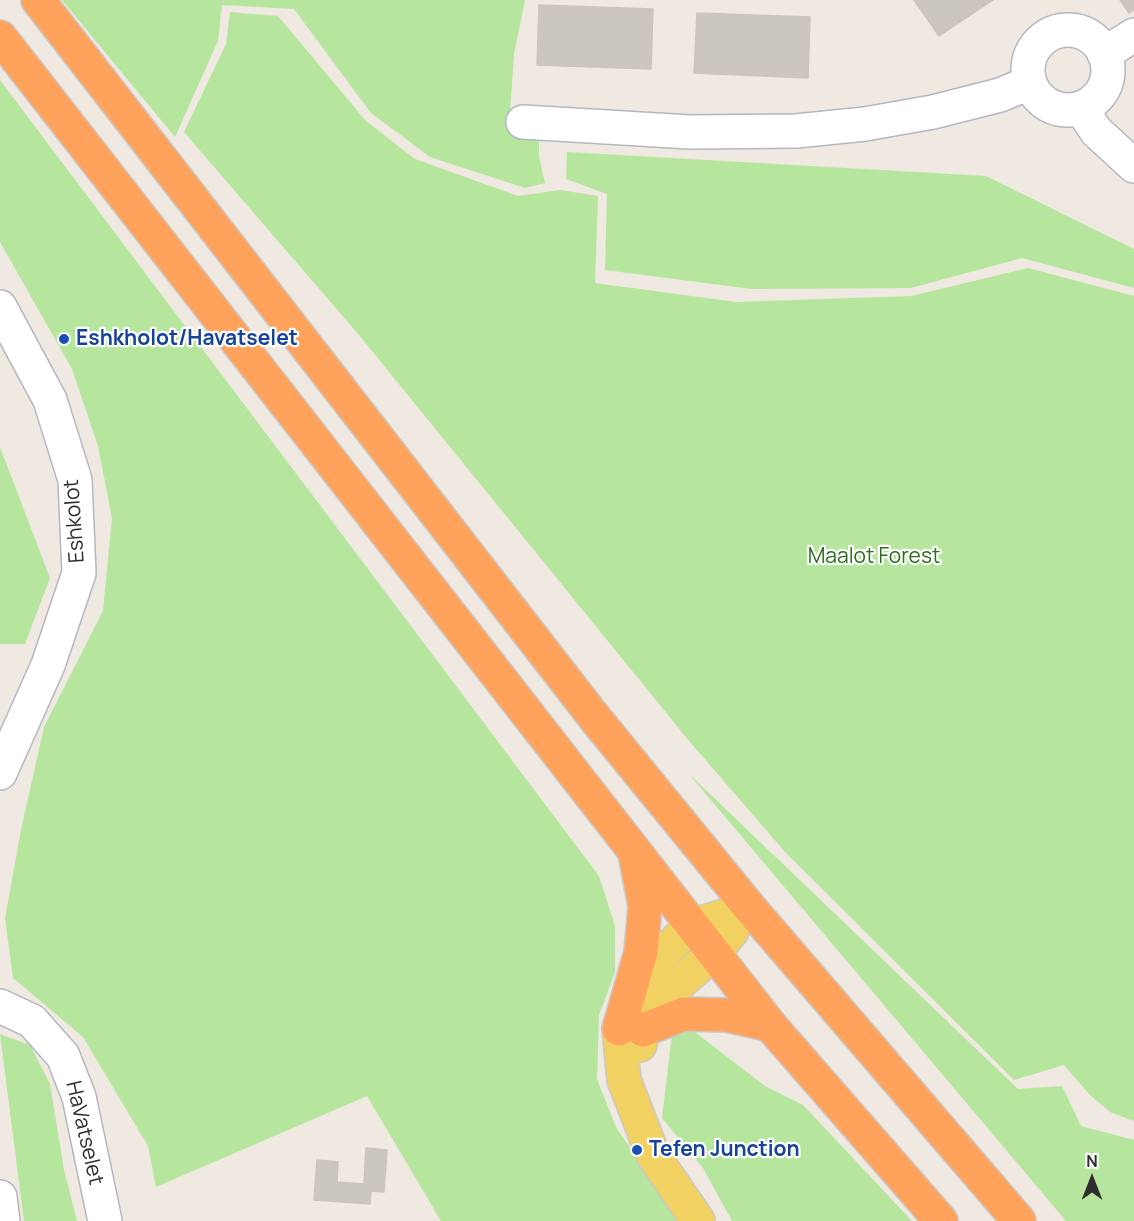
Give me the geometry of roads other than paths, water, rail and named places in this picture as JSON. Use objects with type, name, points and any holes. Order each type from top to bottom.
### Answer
[{"type":"highway","points":[[38,0],[594,717],[750,908],[1019,1221]]},
{"type":"highway","points":[[0,37],[691,926],[770,1025],[941,1221]]},
{"type":"highway","points":[[635,855],[645,906],[631,1030],[684,1014],[726,1015],[770,1025]]},
{"type":"main road","points":[[698,1221],[653,1155],[638,1058],[631,1030],[632,992],[648,968],[691,926],[750,908]]},
{"type":"main road","points":[[631,1030],[664,997],[714,954],[750,908]]},
{"type":"street","points":[[1068,30],[1086,34],[1096,42],[1104,54],[1108,70],[1106,83],[1096,98],[1081,108],[1068,110],[1049,106],[1039,98],[1029,83],[1027,70],[1032,51],[1044,37],[1055,32],[1068,30]]},
{"type":"street","points":[[1104,54],[1134,35]]},
{"type":"street","points":[[523,122],[690,132],[796,131],[865,124],[933,112],[1000,95],[1029,83]]},
{"type":"street","points":[[1081,108],[1096,131],[1134,166]]},
{"type":"street","name":"Eshkolot","points":[[0,307],[50,400],[75,480],[79,573],[48,665],[0,773]]},
{"type":"street","name":"HaVatselet","points":[[0,1006],[32,1021],[63,1056],[79,1097],[105,1221]]},
{"type":"street","points":[[0,1197],[3,1221]]},
{"type":"place","name":"Eshkholot/Havatselet","points":[[64,339]]},
{"type":"place","name":"Tefen Junction","points":[[637,1150]]},
{"type":"park label","name":"Maalot Forest","points":[[874,557]]}]
